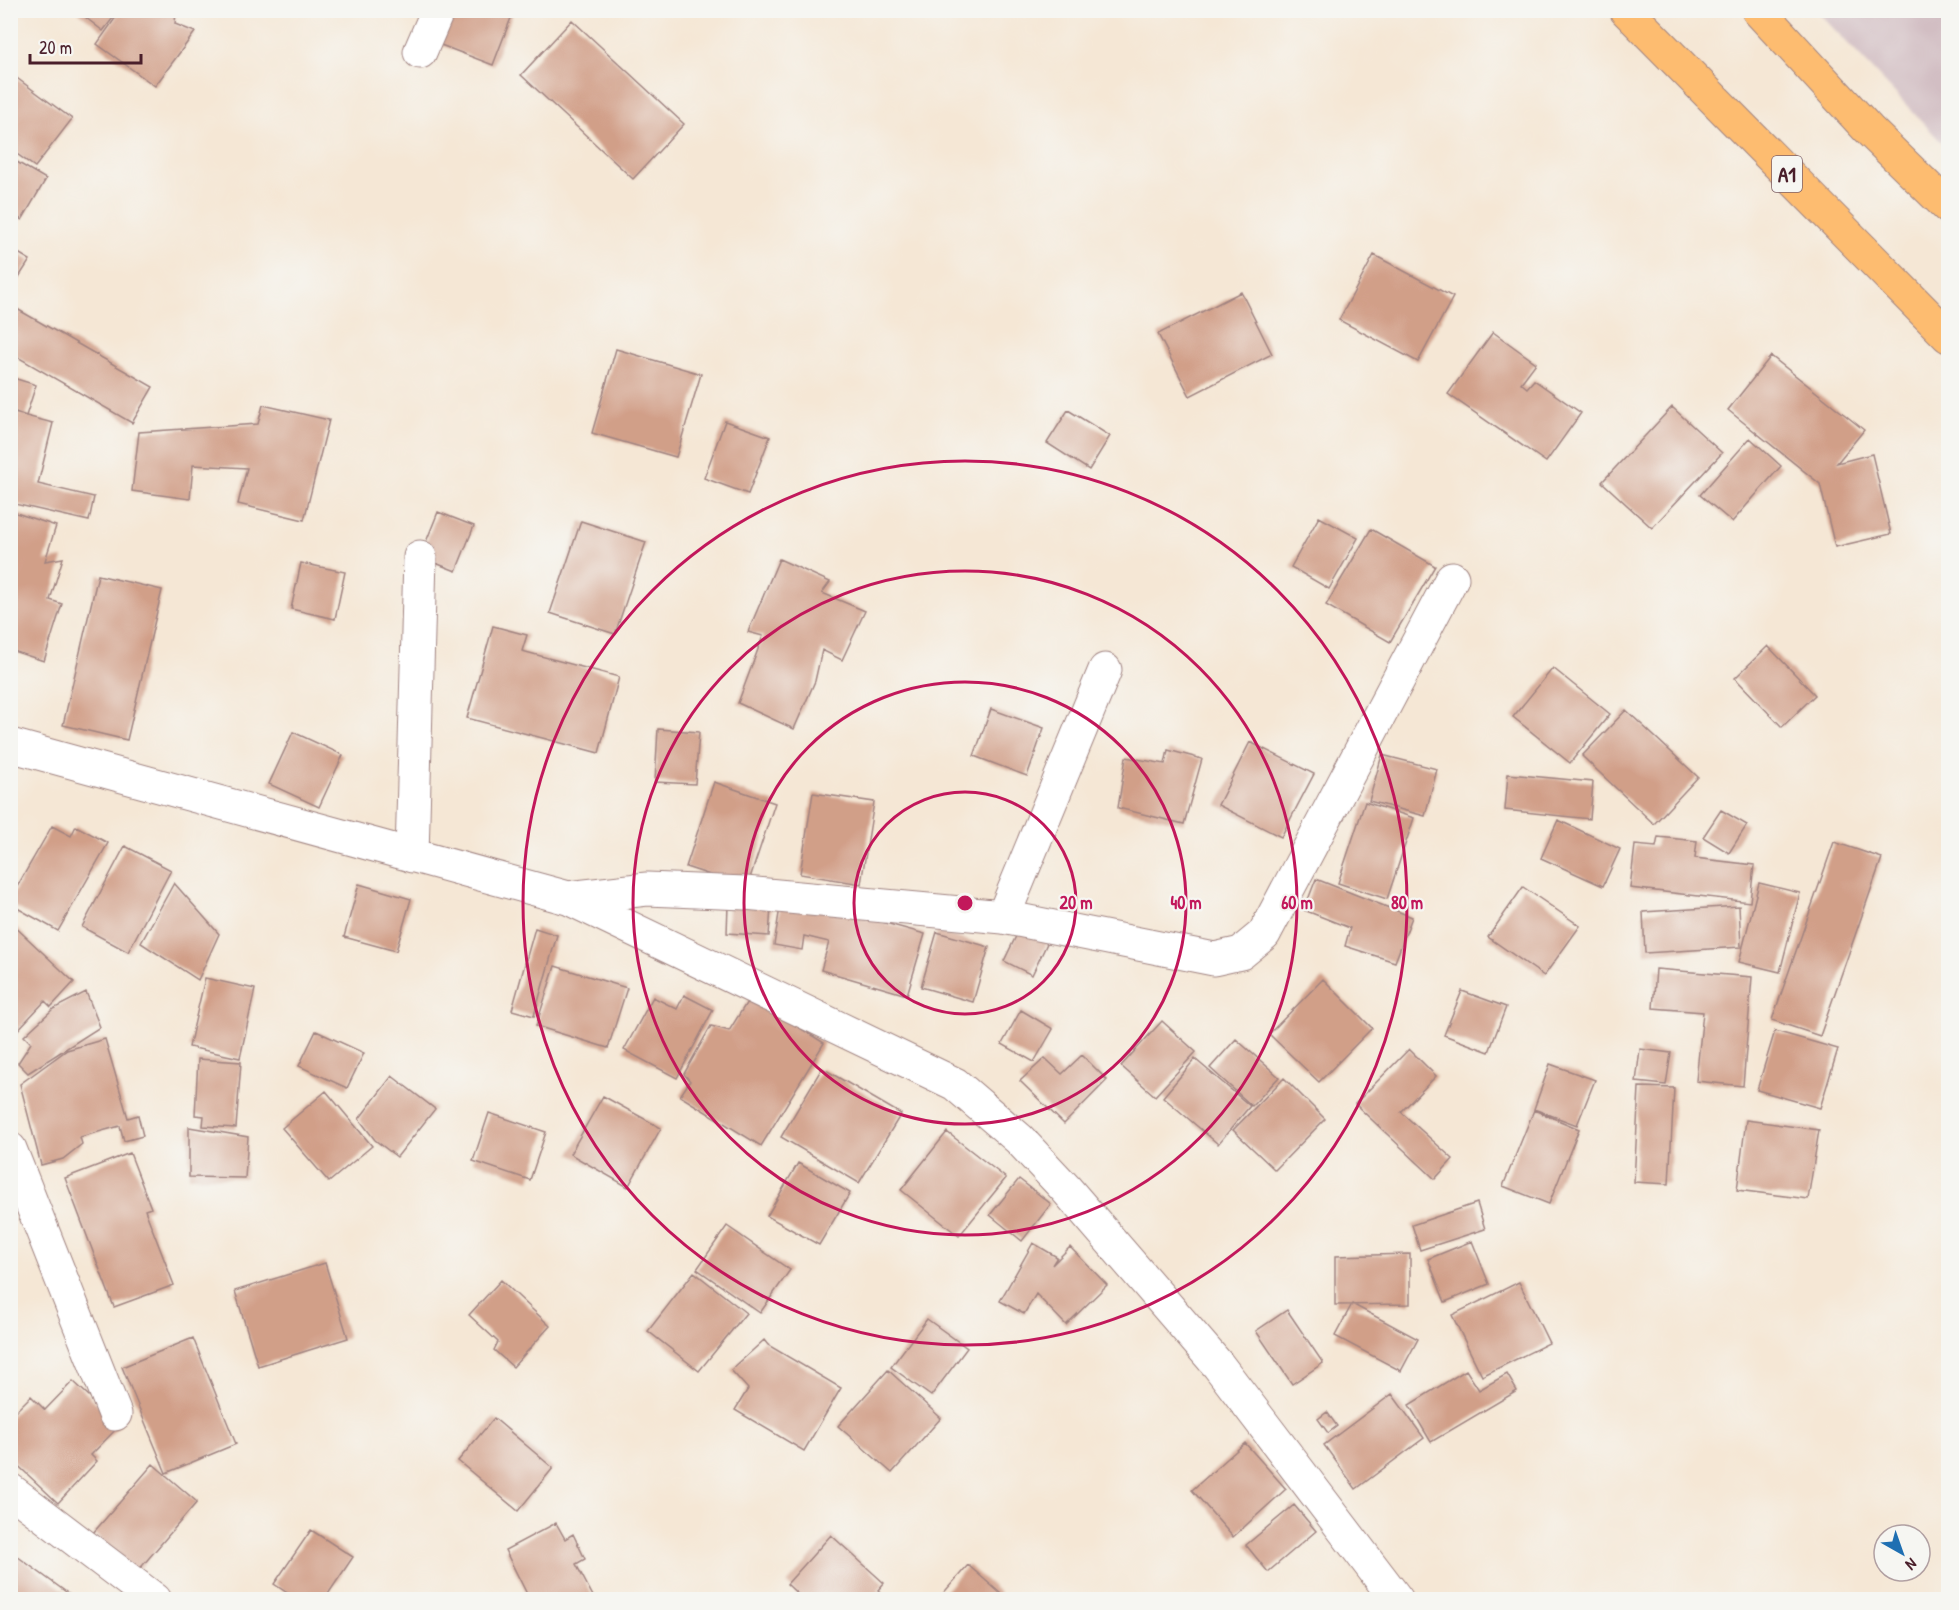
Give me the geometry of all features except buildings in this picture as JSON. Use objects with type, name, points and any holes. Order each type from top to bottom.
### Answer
[{"type":"highway","name":"A1","points":[[1626,10],[1948,336]]},
{"type":"highway","points":[[1758,10],[1868,129],[1948,207]]},
{"type":"street","points":[[420,52],[438,10]]},
{"type":"street","points":[[412,856],[420,557]]},
{"type":"street","points":[[567,898],[647,889],[745,893],[1003,917],[1214,959],[1241,953],[1264,934],[1452,578]]},
{"type":"street","points":[[1003,917],[1105,670]]},
{"type":"street","points":[[10,745],[567,898],[955,1084],[1019,1139],[1066,1189],[1218,1365],[1397,1599]]},
{"type":"street","points":[[12,1156],[115,1414]]},
{"type":"street","points":[[10,1490],[155,1599]]},
{"type":"shaded area","points":[[1817,11],[1948,11],[1948,149]]}]
